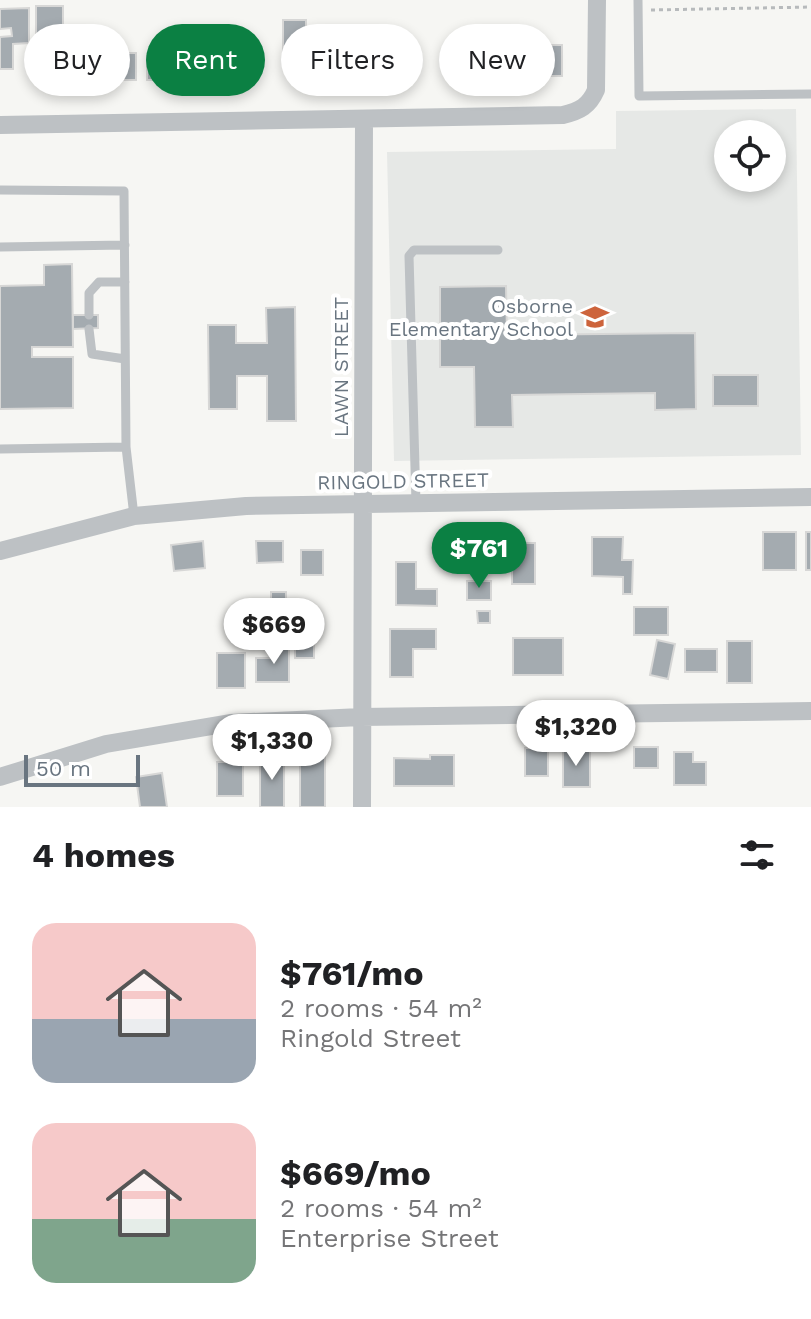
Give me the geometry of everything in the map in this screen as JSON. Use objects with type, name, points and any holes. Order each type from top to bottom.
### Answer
[{"type":"street","points":[[0,125],[563,115],[579,111],[591,101],[598,79],[597,0]]},
{"type":"street","name":"LAWN STREET","points":[[362,807],[364,119]]},
{"type":"street","name":"RINGOLD STREET","points":[[0,551],[134,516],[246,506],[811,497]]},
{"type":"street","points":[[0,777],[106,744],[230,723],[361,717],[811,711]]},
{"type":"lane","points":[[638,5],[639,96],[811,94]]},
{"type":"lane","points":[[0,190],[124,191],[126,447],[134,516]]},
{"type":"lane","points":[[0,247],[125,245]]},
{"type":"lane","points":[[416,503],[409,256],[414,250],[498,250]]},
{"type":"lane","points":[[89,315],[89,293],[99,282],[125,282]]},
{"type":"lane","points":[[89,329],[92,354],[125,359]]},
{"type":"lane","points":[[0,449],[126,447]]},
{"type":"path","points":[[638,5],[811,7]]},
{"type":"shaded area","name":"Osborne Elementary School","points":[[796,109],[801,455],[394,461],[387,152],[616,149],[616,111]]},
{"type":"building","points":[[36,6],[63,6],[63,24],[36,24]]},
{"type":"building","points":[[29,8],[29,24],[24,24],[24,43],[13,44],[13,69],[0,69],[0,37],[12,36],[11,28],[0,29],[0,9]]},
{"type":"building","points":[[283,20],[306,20],[306,24],[283,24]]},
{"type":"building","points":[[555,45],[562,45],[562,76],[555,76]]},
{"type":"building","points":[[130,53],[136,53],[136,80],[130,80]]},
{"type":"building","points":[[72,264],[73,347],[32,347],[32,357],[73,357],[73,408],[0,409],[0,286],[44,285],[44,265]]},
{"type":"building","points":[[506,286],[507,335],[695,333],[696,409],[655,410],[655,393],[512,395],[513,427],[475,427],[474,367],[440,367],[440,287]]},
{"type":"building","points":[[295,307],[296,421],[267,421],[267,376],[237,376],[237,409],[209,409],[208,325],[236,325],[236,343],[267,343],[266,308]]},
{"type":"building","points":[[73,315],[98,315],[98,328],[73,329]]},
{"type":"building","points":[[713,375],[758,375],[758,406],[713,406]]},
{"type":"building","points":[[763,532],[796,532],[796,570],[763,570]]},
{"type":"building","points":[[806,532],[811,532],[811,570],[806,570]]},
{"type":"building","points":[[592,537],[623,537],[622,560],[633,560],[632,594],[623,594],[623,577],[592,576]]},
{"type":"building","points":[[462,540],[495,540],[495,562],[462,562]]},
{"type":"building","points":[[203,541],[205,568],[174,571],[171,545]]},
{"type":"building","points":[[256,541],[283,541],[283,562],[257,563]]},
{"type":"building","points":[[512,543],[535,543],[535,584],[512,584]]},
{"type":"building","points":[[301,550],[323,550],[323,575],[301,575]]},
{"type":"building","points":[[396,562],[416,562],[416,589],[437,589],[437,606],[396,605]]},
{"type":"building","points":[[467,581],[491,581],[491,600],[467,600]]},
{"type":"building","points":[[271,592],[286,592],[286,604],[271,604]]},
{"type":"building","points":[[634,607],[668,607],[668,635],[634,635]]},
{"type":"building","points":[[477,611],[490,611],[490,623],[478,623]]},
{"type":"building","points":[[295,612],[314,612],[314,658],[295,658]]},
{"type":"building","points":[[390,629],[436,629],[436,649],[413,649],[413,677],[390,677]]},
{"type":"building","points":[[513,638],[563,638],[563,675],[513,675]]},
{"type":"building","points":[[657,640],[675,644],[668,679],[650,675]]},
{"type":"building","points":[[727,641],[752,641],[752,683],[727,683]]},
{"type":"building","points":[[276,643],[289,643],[289,682],[256,682],[256,658],[276,658]]},
{"type":"building","points":[[685,649],[717,649],[717,672],[685,672]]},
{"type":"building","points":[[217,653],[245,653],[245,688],[217,688]]},
{"type":"building","points":[[634,747],[658,747],[658,768],[634,768]]},
{"type":"building","points":[[525,748],[548,748],[548,776],[525,776]]},
{"type":"building","points":[[563,749],[590,749],[590,787],[563,787]]},
{"type":"building","points":[[674,752],[693,752],[693,762],[706,762],[706,785],[674,785]]},
{"type":"building","points":[[300,755],[325,755],[325,807],[300,807]]},
{"type":"building","points":[[430,755],[454,755],[454,786],[394,786],[394,758],[430,759]]},
{"type":"building","points":[[260,757],[284,757],[284,807],[260,807]]},
{"type":"building","points":[[217,762],[243,762],[243,796],[217,796]]},
{"type":"building","points":[[162,773],[167,807],[140,807],[136,777]]},
{"type":"place","name":"Osborne Elementary School","points":[[595,317]]}]
